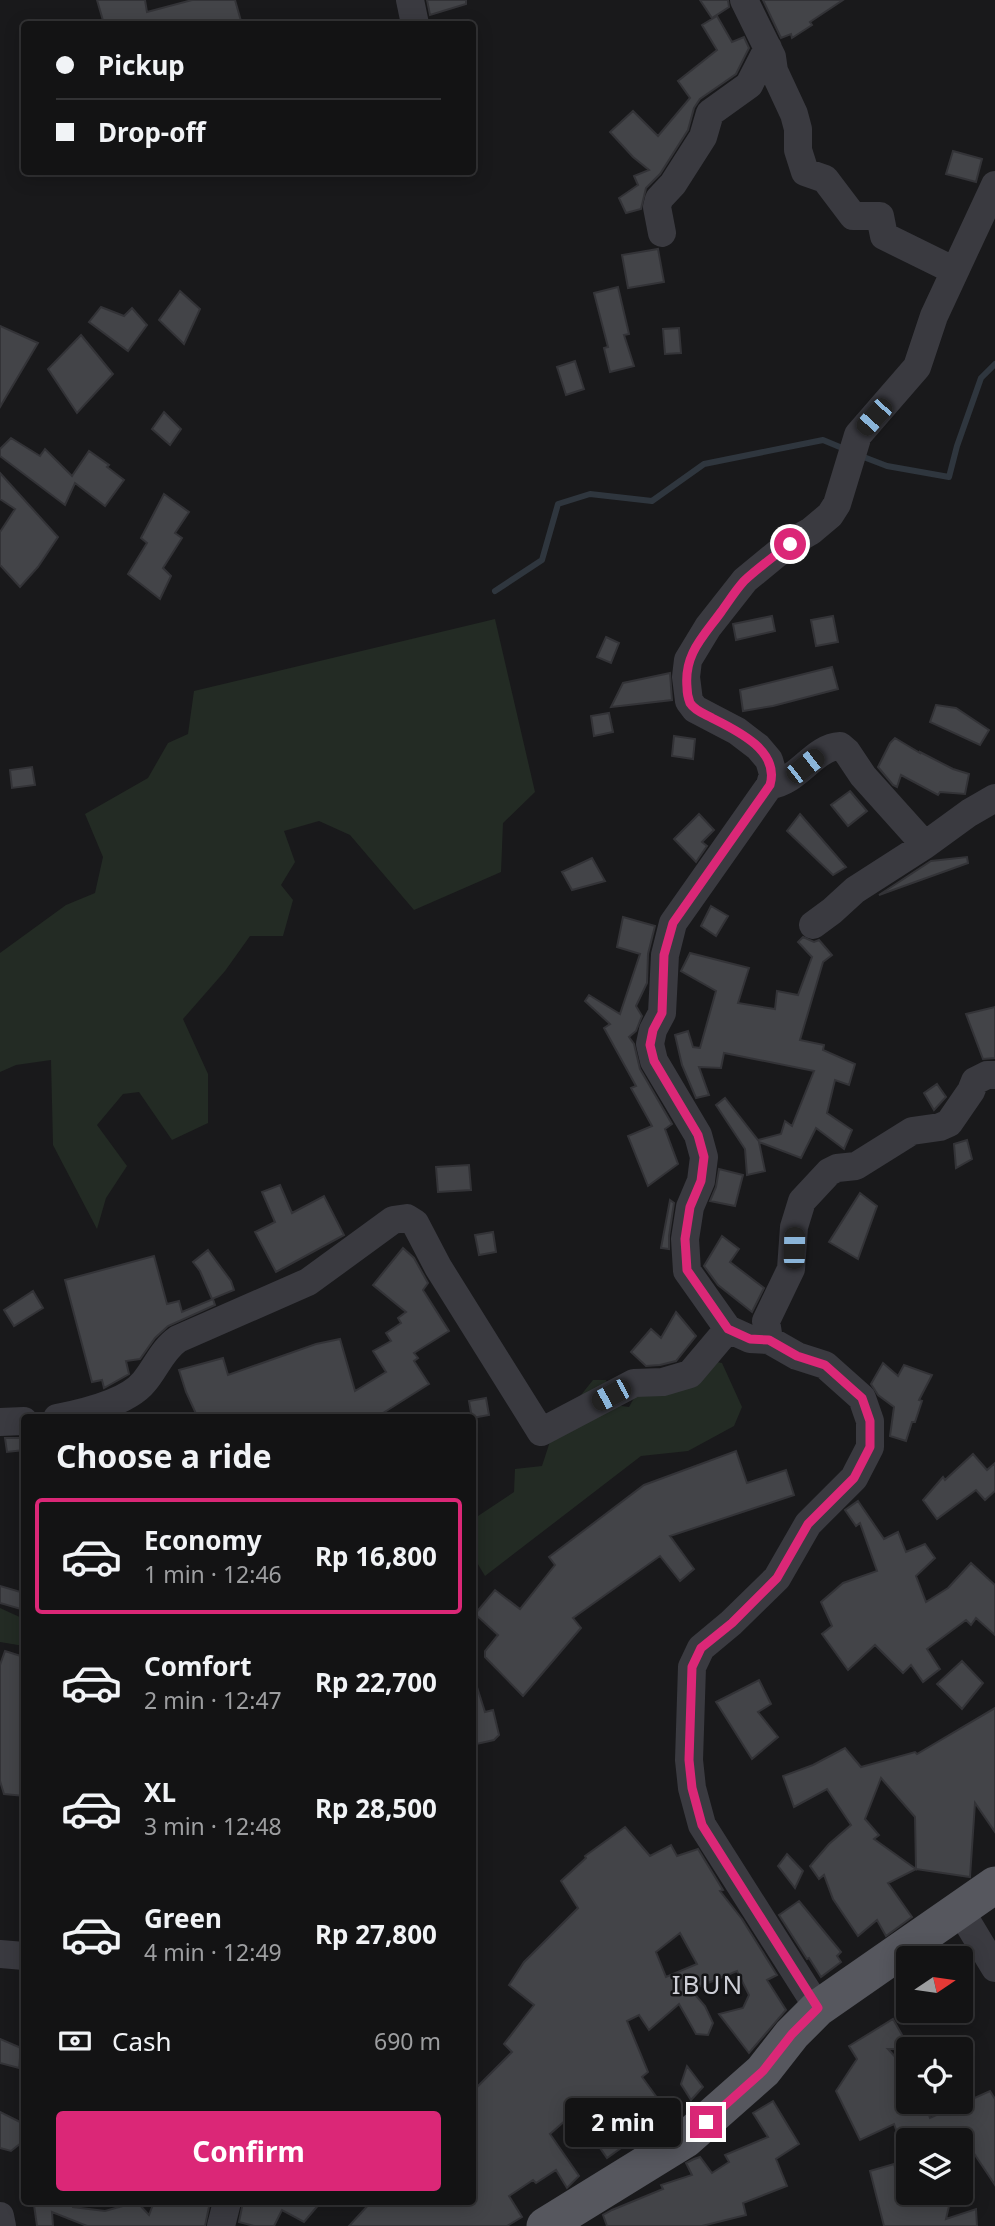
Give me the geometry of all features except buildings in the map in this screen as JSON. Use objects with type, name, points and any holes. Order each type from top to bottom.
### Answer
[{"type":"main road","points":[[545,2226],[686,2139],[763,2071],[792,2034],[818,2008],[995,1885]]},
{"type":"street","points":[[410,0],[414,21]]},
{"type":"street","points":[[744,0],[768,48],[774,71],[796,119],[798,150],[805,172],[825,178],[853,216],[880,216],[881,233],[884,236],[955,271]]},
{"type":"street","points":[[662,233],[657,202],[673,184],[703,137],[710,113],[750,85],[768,48]]},
{"type":"street","points":[[818,2008],[702,1825],[692,1788],[689,1760],[692,1667],[701,1648],[732,1623],[777,1578],[808,1524],[854,1478],[870,1447],[870,1421],[862,1398],[825,1365],[797,1356],[769,1340],[750,1339],[728,1329],[687,1270],[686,1228],[690,1207],[701,1181],[704,1157],[698,1135],[654,1061],[650,1045],[653,1030],[662,1013],[664,955],[673,923],[770,785],[773,774],[769,760],[758,747],[737,731],[695,709],[689,701],[686,677],[688,660],[708,627],[745,580],[830,515],[842,493],[858,435],[917,367],[934,316],[995,186]]},
{"type":"street","points":[[770,785],[783,782],[825,750],[840,746],[848,752],[863,776],[925,845]]},
{"type":"street","points":[[813,925],[855,890],[969,813],[995,799]]},
{"type":"street","points":[[769,1340],[766,1321],[791,1269],[794,1227],[802,1201],[829,1172],[837,1168],[856,1166],[912,1131],[949,1123],[975,1081],[987,1075],[995,1075]]},
{"type":"street","points":[[76,1414],[117,1399],[141,1386],[167,1346],[178,1339],[309,1282],[393,1220],[407,1218],[415,1223],[438,1267],[541,1432],[634,1383],[663,1382],[691,1374],[728,1329]]},
{"type":"street","points":[[0,1422],[21,1420]]},
{"type":"street","points":[[960,1910],[995,1968]]},
{"type":"street","points":[[0,1954],[21,1955]]},
{"type":"street","points":[[221,2226],[226,2205]]},
{"type":"street","points":[[0,2216],[2,2226]]},
{"type":"shaded area","points":[[495,619],[535,792],[503,823],[501,872],[414,910],[350,835],[319,821],[284,831],[295,862],[281,885],[293,900],[283,936],[250,936],[225,971],[183,1019],[208,1074],[208,1123],[172,1140],[139,1092],[123,1094],[97,1125],[127,1166],[106,1198],[97,1229],[53,1145],[51,1060],[16,1065],[0,1072],[0,953],[66,905],[95,893],[103,857],[85,814],[148,778],[168,743],[188,734],[194,691]]},
{"type":"shaded area","points":[[712,1361],[722,1363],[742,1407],[734,1426],[688,1451],[641,1456],[485,1576],[476,1561],[476,1521],[478,1516],[514,1492],[515,1469],[542,1466],[554,1429],[593,1380],[606,1380],[615,1405],[629,1407],[645,1378]]},
{"type":"shaded area","points":[[0,1608],[21,1618],[21,1646],[0,1642]]},
{"type":"waterway","points":[[861,456],[887,466],[949,477],[981,378],[995,364]]},
{"type":"waterway","points":[[495,591],[542,560],[558,504],[590,494],[652,501],[704,464],[823,440],[847,450]]},
{"type":"district","name":"IBUN","points":[[708,1985]]},
{"type":"route","points":[[706,2122],[763,2071],[792,2034],[818,2008],[702,1825],[692,1788],[689,1760],[692,1667],[701,1648],[732,1623],[777,1578],[808,1524],[854,1478],[870,1447],[870,1421],[862,1398],[825,1365],[797,1356],[769,1340],[750,1339],[728,1329],[687,1270],[685,1239],[690,1207],[701,1181],[704,1157],[698,1135],[654,1061],[650,1045],[653,1030],[662,1013],[664,955],[673,923],[770,785],[773,774],[769,760],[758,747],[737,731],[695,709],[689,701],[686,677],[688,660],[733,593],[790,544]]}]
